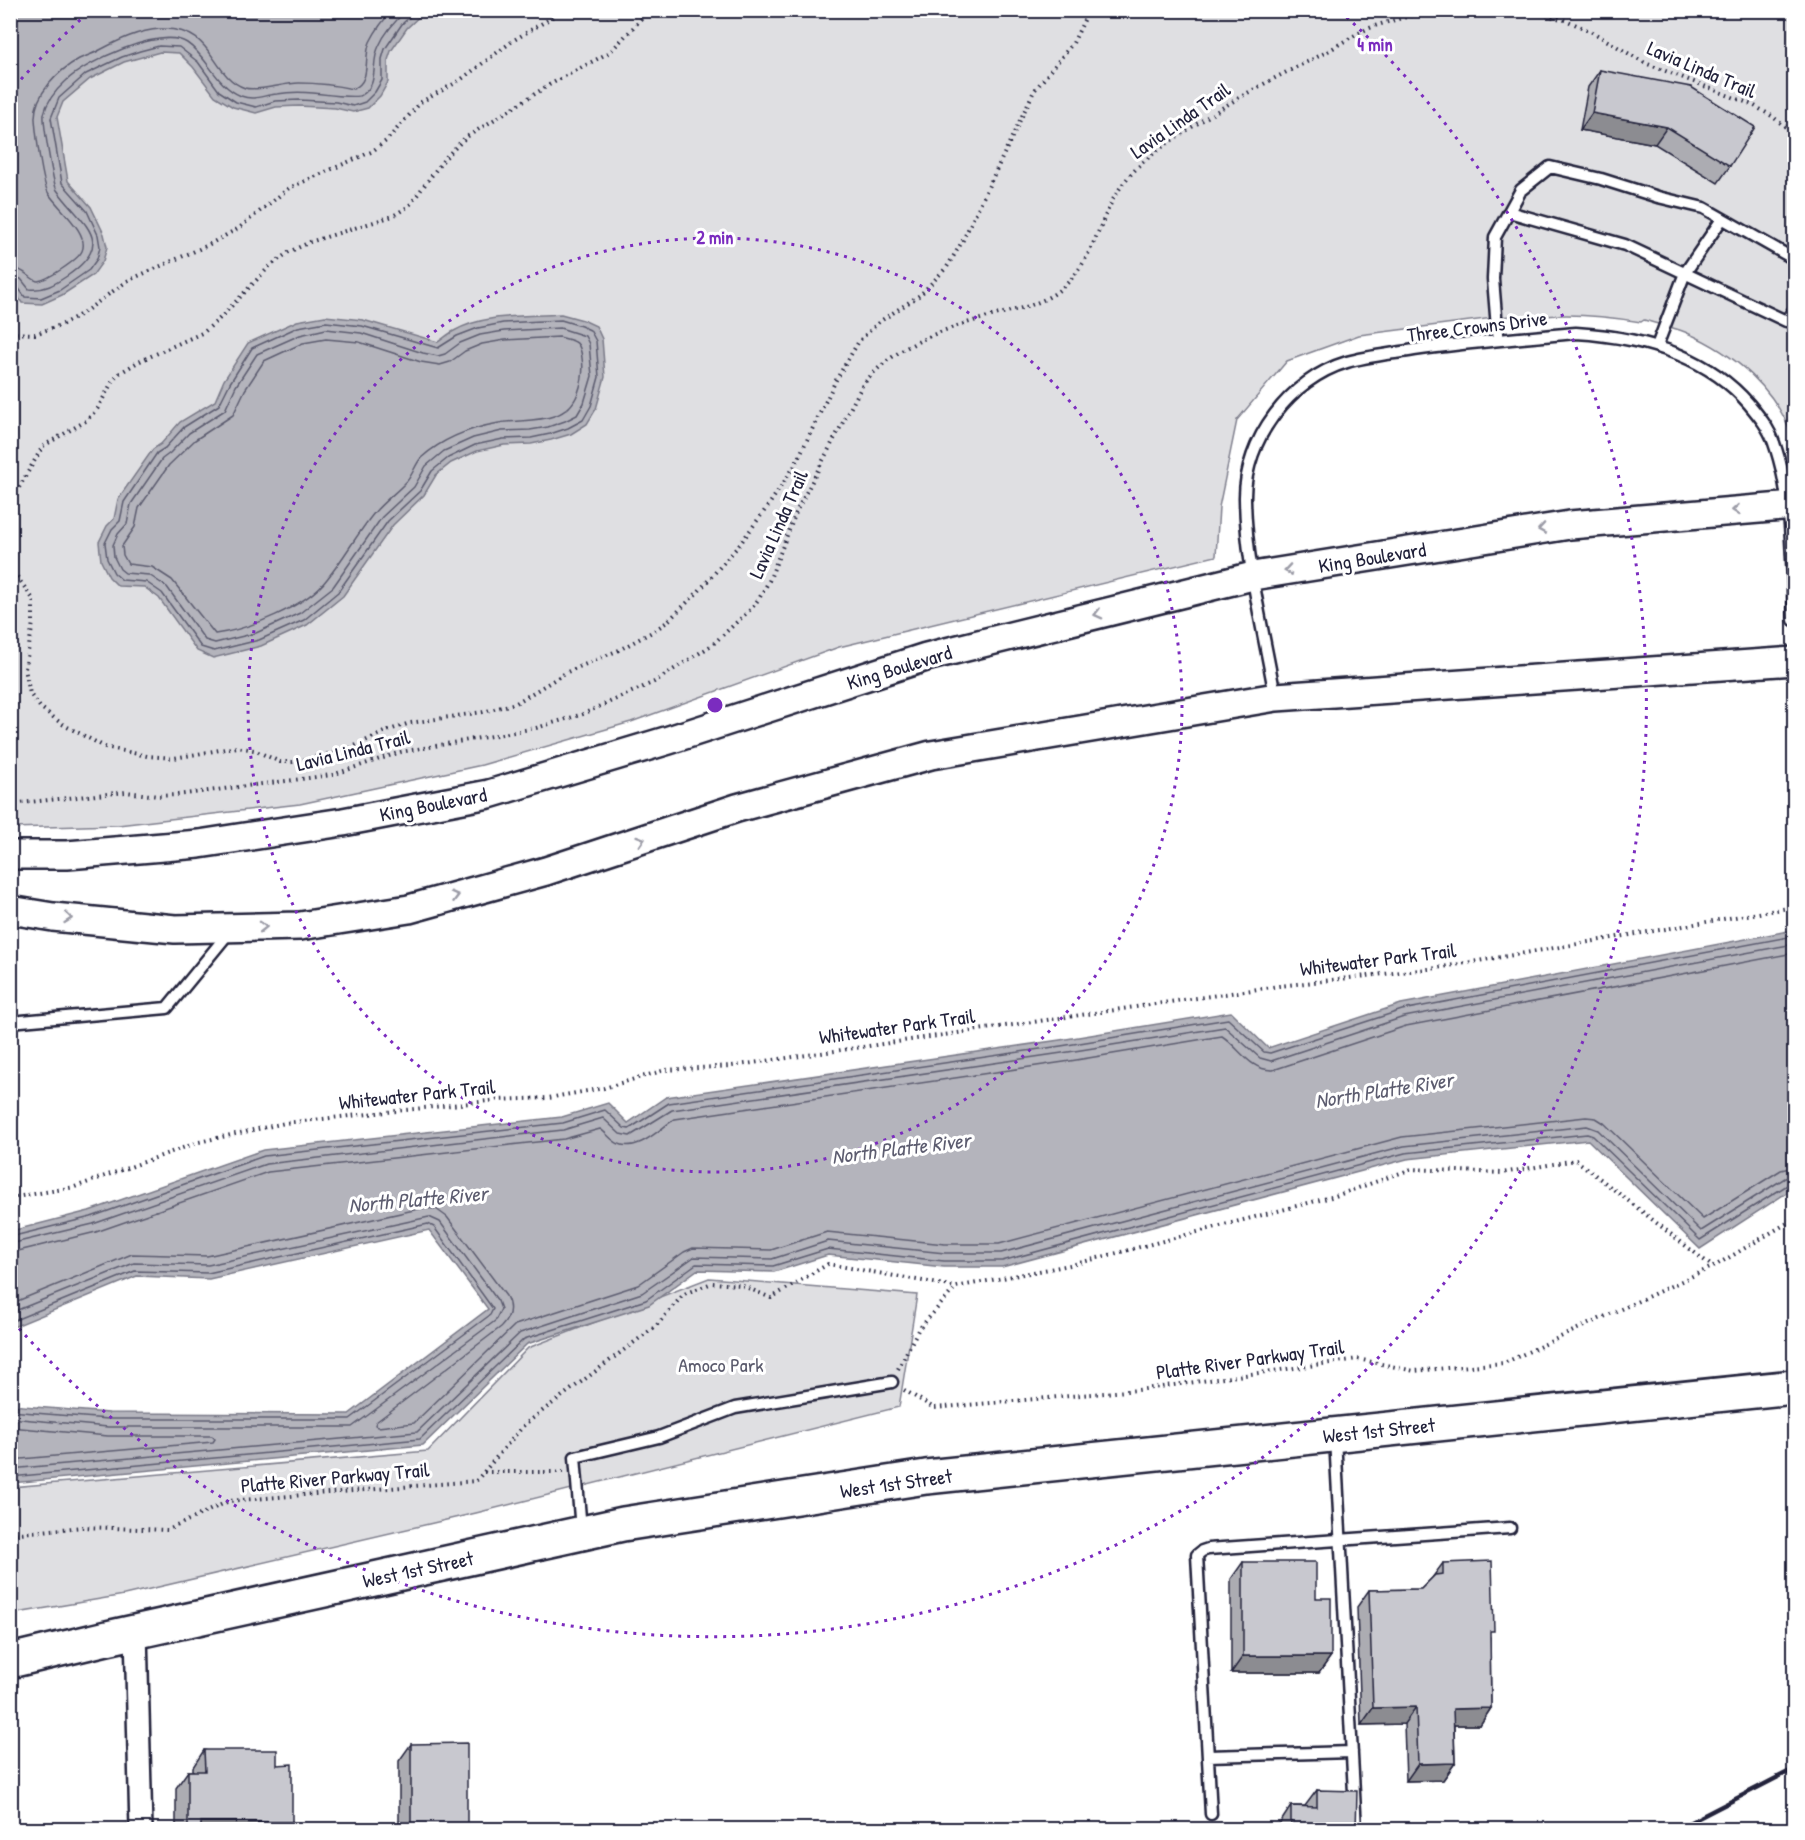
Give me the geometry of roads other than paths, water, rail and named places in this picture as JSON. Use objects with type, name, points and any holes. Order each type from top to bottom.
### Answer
[{"type":"main road","name":"West 1st Street","points":[[10,1661],[622,1524],[926,1477],[1794,1387]]},
{"type":"street","name":"King Boulevard","points":[[10,855],[67,855],[199,844],[343,822],[489,794],[669,740],[926,657],[1253,576],[1570,525],[1791,506]]},
{"type":"street","points":[[10,910],[53,917],[175,929],[300,926],[409,909],[546,871],[737,808],[931,755],[1276,698],[1794,661]]},
{"type":"street","points":[[136,1631],[141,1830]]},
{"type":"lane","points":[[1498,340],[1493,279],[1496,237],[1521,190],[1550,167],[1704,208],[1794,259]]},
{"type":"lane","points":[[1509,212],[1625,245],[1786,321],[1794,310]]},
{"type":"lane","points":[[1656,346],[1685,273],[1722,219]]},
{"type":"lane","name":"Three Crowns Drive","points":[[1276,698],[1253,576],[1245,498],[1247,473],[1255,446],[1270,420],[1289,397],[1320,374],[1345,362],[1402,352],[1498,340],[1576,333],[1600,334],[1656,346],[1714,371],[1739,392],[1758,414],[1774,442],[1791,506],[1794,620]]},
{"type":"lane","points":[[10,1022],[166,1008],[234,927]]},
{"type":"lane","points":[[581,1533],[574,1457],[659,1437],[735,1408],[892,1382]]},
{"type":"lane","points":[[1335,1434],[1356,1830]]},
{"type":"lane","points":[[1211,1814],[1197,1555],[1208,1549],[1510,1528]]},
{"type":"lane","points":[[1208,1756],[1352,1752]]},
{"type":"water","points":[[10,11],[425,11],[407,28],[391,51],[388,60],[388,82],[380,96],[368,108],[353,112],[335,108],[299,106],[276,107],[256,113],[233,107],[215,96],[179,53],[160,52],[124,62],[90,79],[63,102],[57,117],[68,181],[91,207],[104,234],[107,247],[103,261],[93,275],[62,295],[42,304],[22,303],[11,286]]},
{"type":"water","points":[[561,314],[596,326],[602,339],[605,377],[596,409],[587,424],[571,434],[551,440],[531,444],[504,445],[477,451],[451,463],[436,475],[424,495],[393,525],[343,596],[307,625],[261,646],[213,658],[197,651],[159,598],[144,587],[118,586],[109,577],[101,561],[99,542],[107,526],[114,519],[118,499],[153,449],[161,444],[180,422],[215,401],[224,380],[248,343],[297,321],[325,316],[363,320],[438,342],[454,331],[479,321]]},
{"type":"water","name":"North Platte River","points":[[1794,930],[1794,1188],[1700,1249],[1588,1140],[1407,1159],[1002,1267],[944,1267],[828,1255],[774,1272],[697,1270],[649,1305],[527,1344],[423,1445],[11,1483],[11,1405],[109,1413],[349,1414],[488,1309],[429,1230],[209,1279],[137,1276],[11,1328],[11,1231],[89,1211],[263,1150],[562,1117],[608,1103],[628,1123],[666,1097],[1060,1040],[1231,1012],[1268,1048],[1401,1004]]},
{"type":"railway","points":[[1675,1830],[1794,1769]]},
{"type":"park label","name":"Amoco Park","points":[[721,1364]]}]
